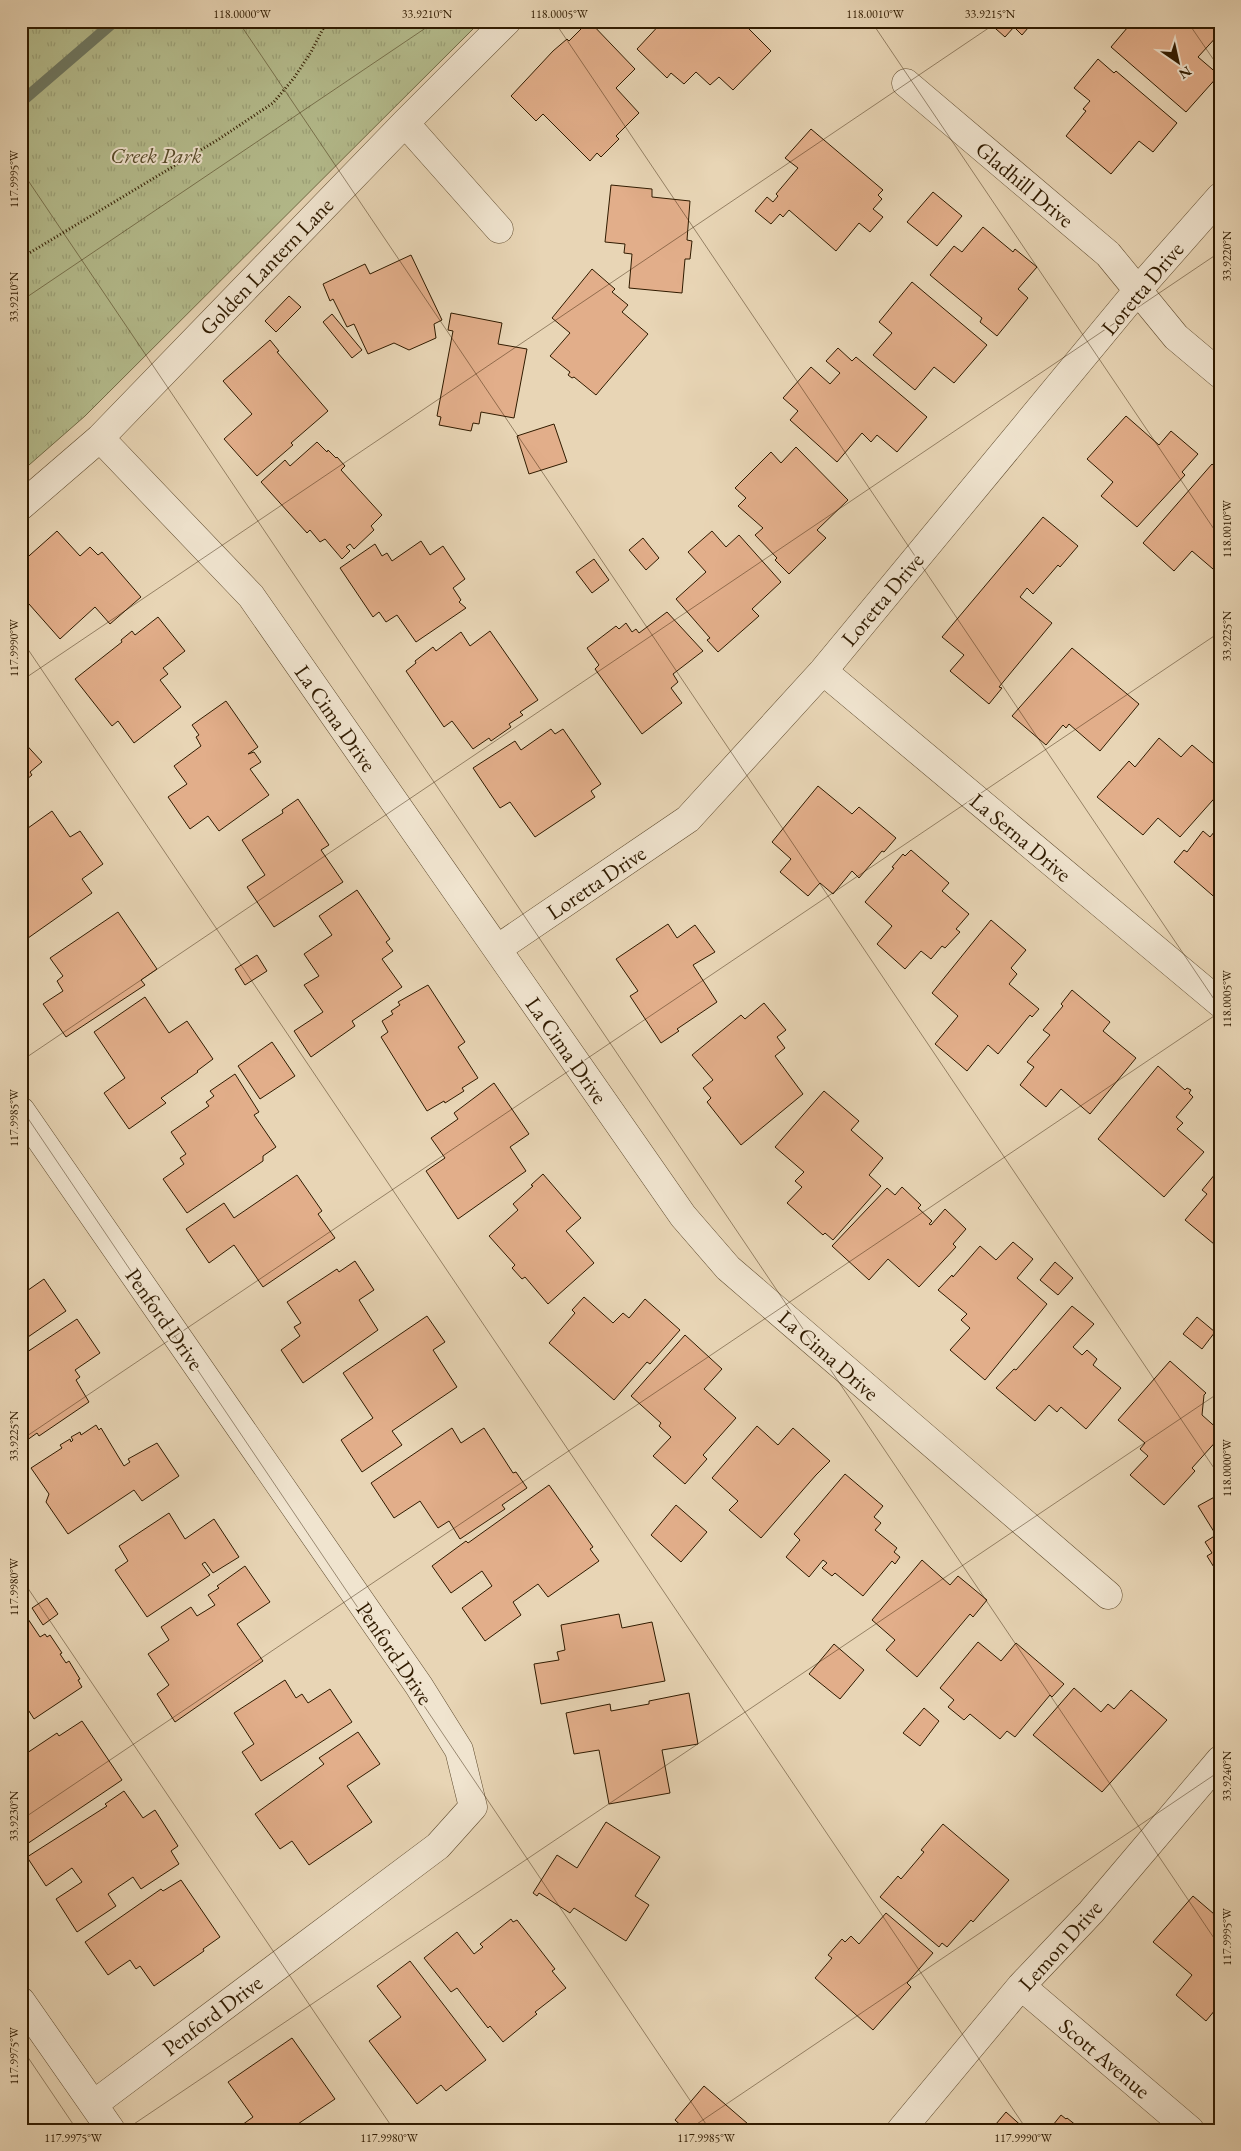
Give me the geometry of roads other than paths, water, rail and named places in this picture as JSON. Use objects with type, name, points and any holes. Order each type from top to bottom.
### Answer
[{"type":"street","name":"Golden Lantern Lane","points":[[21,506],[100,438],[405,123],[507,21]]},
{"type":"street","name":"Gladhill Drive","points":[[906,83],[1108,254],[1176,337],[1220,374]]},
{"type":"street","points":[[405,123],[499,229]]},
{"type":"street","name":"Loretta Drive","points":[[497,949],[688,819],[823,670],[1138,290],[1220,197]]},
{"type":"street","name":"La Cima Drive","points":[[100,438],[251,596],[683,1216],[728,1268],[1108,1595]]},
{"type":"street","name":"La Serna Drive","points":[[823,670],[1220,1004]]},
{"type":"street","name":"Penford Drive","points":[[21,1111],[419,1686],[459,1750],[473,1807],[438,1846],[94,2104]]},
{"type":"street","name":"Lemon Drive","points":[[901,2130],[1021,1986],[1091,1912],[1220,1760]]},
{"type":"street","name":"Scott Avenue","points":[[1021,1986],[1190,2130]]},
{"type":"street","points":[[21,2000],[111,2130]]},
{"type":"waterway","points":[[21,102],[115,21]]},
{"type":"park label","name":"Creek Park","points":[[156,155]]}]
